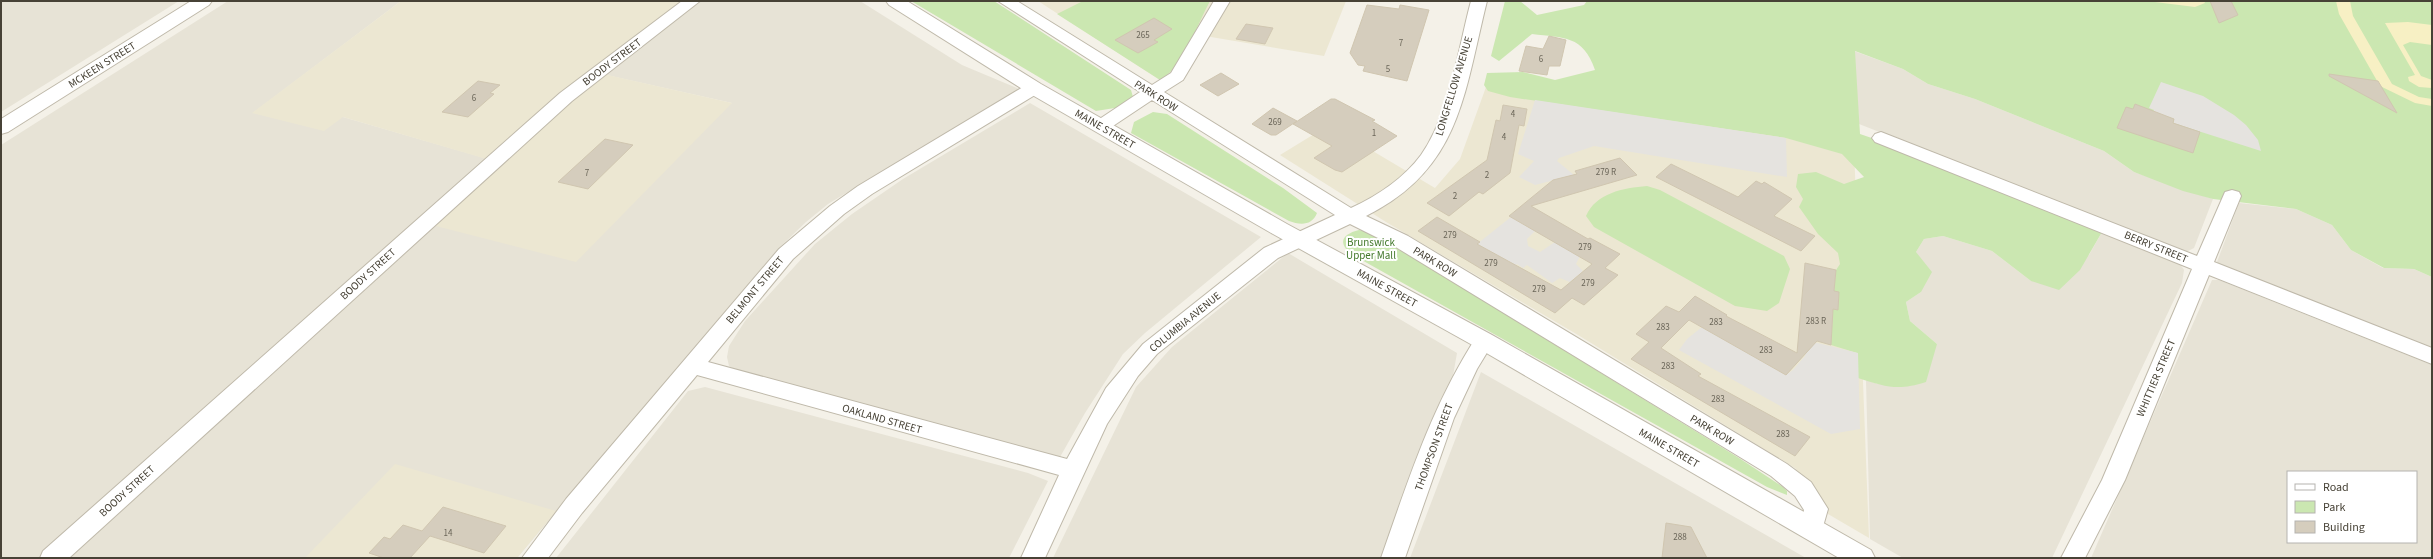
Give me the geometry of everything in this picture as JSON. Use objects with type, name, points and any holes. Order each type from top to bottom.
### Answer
[{"type":"street","name":"MCKEEN STREET","points":[[1,128],[203,1]]},
{"type":"street","name":"BOODY STREET","points":[[52,558],[566,97],[692,1]]},
{"type":"street","name":"MAINE STREET","points":[[895,1],[1034,88],[1298,240],[1484,341],[1862,558]]},
{"type":"street","name":"PARK ROW","points":[[1006,1],[1152,94],[1352,217],[1400,241],[1779,470],[1803,489],[1816,509],[1812,530]]},
{"type":"street","name":"LONGFELLOW AVENUE","points":[[1298,240],[1352,217],[1412,176],[1434,148],[1450,108],[1478,1]]},
{"type":"street","points":[[1101,126],[1152,94],[1177,76],[1184,67],[1219,8]]},
{"type":"street","name":"BELMONT STREET","points":[[534,558],[574,506],[771,270],[810,231],[837,210],[884,178],[1034,88]]},
{"type":"street","name":"BERRY STREET","points":[[1881,138],[2432,356]]},
{"type":"street","name":"WHITTIER STREET","points":[[2073,558],[2113,480],[2204,266],[2232,196]]},
{"type":"street","name":"COLUMBIA AVENUE","points":[[1034,558],[1074,470],[1106,408],[1126,378],[1149,350],[1276,250],[1298,240]]},
{"type":"street","name":"THOMPSON STREET","points":[[1393,558],[1444,414],[1471,358],[1484,341]]},
{"type":"street","name":"OAKLAND STREET","points":[[691,365],[1074,470]]},
{"type":"shaded area","points":[[1,1],[179,1],[1,112]]},
{"type":"shaded area","points":[[228,1],[401,1],[253,113],[343,117],[488,159],[39,558],[1,558],[1,145]]},
{"type":"shaded area","points":[[401,1],[683,1],[590,71],[732,103],[576,262],[432,225],[500,163],[343,117],[324,131],[252,113]]},
{"type":"shaded area","points":[[701,1],[860,1],[962,65],[1019,89],[828,204],[806,222],[778,249],[517,558],[70,558],[432,225],[732,103],[602,74]]},
{"type":"shaded area","points":[[1038,1],[1346,1],[1324,56],[1193,34],[1171,73],[1160,80]]},
{"type":"shaded area","points":[[1854,51],[1903,69],[1928,84],[1975,99],[2104,151],[2134,172],[2213,199],[2194,248],[2186,252],[1859,124]]},
{"type":"shaded area","points":[[2161,82],[2203,96],[2234,115],[2246,125],[2258,140],[2261,151],[2173,123],[2174,119],[2153,112],[2154,110],[2149,108]]},
{"type":"shaded area","points":[[1486,87],[1854,148],[1869,538],[1828,514],[1795,468],[1578,335],[1386,222],[1280,155],[1329,125],[1435,188],[1460,159]]},
{"type":"shaded area","points":[[1535,100],[1786,138],[1787,177],[1594,146],[1559,158],[1557,161],[1574,175],[1535,185],[1519,177],[1534,161],[1518,154]]},
{"type":"shaded area","points":[[1030,103],[1261,237],[1145,333],[1123,354],[1085,413],[1060,457],[736,371],[729,366],[727,357],[729,346],[745,321],[815,244],[852,214],[903,179]]},
{"type":"shaded area","points":[[2239,203],[2296,209],[2332,225],[2351,250],[2383,268],[2414,269],[2432,277],[2432,350],[2225,268],[2217,262]]},
{"type":"shaded area","points":[[1511,217],[1535,231],[1527,239],[1528,246],[1540,252],[1555,242],[1580,256],[1576,264],[1583,271],[1570,282],[1560,278],[1552,283],[1527,265],[1523,268],[1517,264],[1514,266],[1477,244]]},
{"type":"shaded area","points":[[2102,232],[2180,264],[2184,270],[2182,283],[2052,558],[1903,558],[1870,539],[1866,380],[1878,384],[1937,344],[1910,321],[1906,302],[1921,292],[1916,252],[1924,239],[1943,236],[1992,251],[2031,281],[2089,255]]},
{"type":"shaded area","points":[[1288,253],[1457,353],[1451,387],[1385,558],[1053,558],[1136,387],[1172,347]]},
{"type":"shaded area","points":[[2212,280],[2219,280],[2432,365],[2432,558],[2091,558]]},
{"type":"shaded area","points":[[1702,327],[1786,375],[1793,370],[1805,356],[1809,341],[1858,353],[1860,429],[1831,434],[1679,350],[1687,339]]},
{"type":"shaded area","points":[[1481,372],[1806,558],[1410,558]]},
{"type":"shaded area","points":[[705,387],[1028,473],[1048,481],[1009,558],[556,558],[688,391]]},
{"type":"shaded area","points":[[395,464],[556,511],[517,558],[305,558]]},
{"type":"green space","points":[[911,1],[994,1],[1131,90],[1133,97],[1121,107],[1096,111]]},
{"type":"green space","points":[[1083,1],[1210,1],[1189,45],[1175,66],[1160,80],[1057,14]]},
{"type":"green space","points":[[1505,1],[1520,1],[1537,15],[1584,5],[1587,1],[2432,1],[2432,277],[2414,269],[2384,268],[2351,250],[2332,225],[2296,209],[2213,199],[2183,191],[2134,172],[2104,151],[1975,99],[1928,84],[1903,69],[1855,51],[1860,134],[1895,146],[2102,232],[2080,270],[2059,290],[2031,281],[1992,251],[1943,236],[1924,239],[1916,252],[1932,272],[1921,292],[1906,302],[1910,321],[1937,344],[1926,382],[1900,387],[1884,386],[1858,378],[1857,353],[1831,345],[1833,309],[1838,310],[1839,292],[1834,291],[1836,270],[1840,264],[1838,253],[1818,234],[1799,207],[1803,199],[1796,187],[1798,174],[1816,172],[1844,184],[1864,177],[1842,154],[1786,138],[1510,97],[1488,91],[1484,85],[1487,73],[1523,72],[1555,80],[1595,70],[1585,50],[1578,44],[1571,40],[1554,36],[1532,34],[1499,61],[1491,56]]},
{"type":"green space","points":[[1153,112],[1167,114],[1283,188],[1317,213],[1315,217],[1309,222],[1301,224],[1289,221],[1131,133],[1134,122]]},
{"type":"green space","points":[[1647,186],[1660,190],[1784,256],[1790,269],[1779,303],[1767,311],[1735,306],[1594,227],[1586,216],[1596,202],[1611,193],[1629,188]]},
{"type":"green space","name":"Brunswick Upper Mall","points":[[1359,230],[1374,233],[1739,458],[1783,487],[1787,491],[1787,495],[1767,487],[1351,254],[1344,246],[1344,239],[1349,234]]},
{"type":"sand","points":[[2147,1],[2204,1],[2205,3],[2195,7]]},
{"type":"sand","points":[[2336,1],[2350,1],[2353,16],[2392,84],[2419,97],[2432,99],[2432,106],[2415,103],[2380,86],[2339,14]]},
{"type":"sand","points":[[2408,22],[2432,25],[2432,45],[2410,42],[2403,45],[2421,76],[2432,80],[2432,88],[2419,87],[2409,81],[2408,77],[2415,75],[2385,23]]},
{"type":"building","points":[[2210,1],[2231,1],[2238,15],[2219,23]]},
{"type":"building","points":[[1367,5],[1399,9],[1400,5],[1429,10],[1407,81],[1363,71],[1365,66],[1358,65],[1350,53]]},
{"type":"building","points":[[1154,18],[1172,29],[1154,40],[1158,42],[1138,53],[1115,40]]},
{"type":"building","points":[[1246,24],[1273,28],[1265,44],[1236,39]]},
{"type":"building","points":[[1549,36],[1566,40],[1560,66],[1549,66],[1547,75],[1519,71],[1526,46],[1543,49]]},
{"type":"building","points":[[1221,73],[1239,84],[1218,96],[1200,85]]},
{"type":"building","points":[[2329,74],[2378,81],[2397,113],[2329,76]]},
{"type":"building","points":[[478,81],[500,85],[490,93],[494,94],[468,117],[442,112]]},
{"type":"building","points":[[1331,99],[1335,99],[1375,120],[1372,121],[1397,136],[1342,172],[1335,170],[1314,158],[1332,146],[1293,124]]},
{"type":"building","points":[[2135,104],[2174,119],[2173,123],[2200,132],[2193,153],[2117,128],[2126,107],[2133,109]]},
{"type":"building","points":[[1503,105],[1527,109],[1524,126],[1519,125],[1510,173],[1483,194],[1479,192],[1449,216],[1427,203],[1487,160],[1496,120],[1500,121]]},
{"type":"building","points":[[1273,108],[1297,121],[1276,135],[1271,135],[1252,124]]},
{"type":"building","points":[[605,139],[633,145],[588,189],[558,182]]},
{"type":"building","points":[[1620,158],[1637,175],[1531,206],[1588,239],[1590,238],[1620,254],[1605,268],[1618,275],[1584,305],[1572,298],[1555,313],[1418,231],[1437,217],[1480,242],[1477,244],[1561,290],[1592,264],[1509,216],[1553,180],[1577,174],[1575,171]]},
{"type":"building","points":[[1671,164],[1738,197],[1756,181],[1762,184],[1764,182],[1792,199],[1774,216],[1815,236],[1801,251],[1656,177]]},
{"type":"building","points":[[1805,263],[1836,270],[1834,291],[1839,292],[1838,310],[1833,309],[1831,345],[1817,341],[1786,375],[1689,320],[1661,348],[1701,374],[1698,376],[1810,437],[1795,456],[1631,359],[1649,342],[1636,334],[1666,306],[1679,312],[1695,296],[1727,315],[1726,316],[1797,353]]},
{"type":"building","points":[[443,507],[506,526],[484,553],[430,536],[410,558],[384,558],[369,553],[384,537],[390,539],[403,525],[422,531]]},
{"type":"building","points":[[1666,523],[1691,527],[1707,558],[1662,558]]}]
